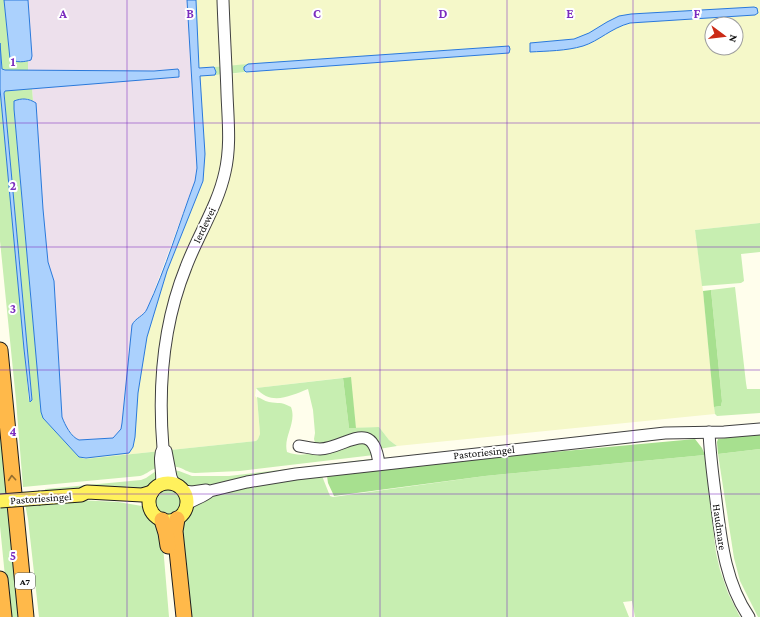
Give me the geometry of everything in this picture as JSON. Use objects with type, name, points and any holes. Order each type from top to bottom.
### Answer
[{"type":"highway","name":"A7","points":[[0,350],[26,617]]},
{"type":"highway","points":[[170,519],[166,532],[175,617]]},
{"type":"highway","points":[[170,519],[175,531],[184,617]]},
{"type":"highway","name":"A7","points":[[18,545],[32,617]]},
{"type":"highway","name":"A7","points":[[0,579],[4,617]]},
{"type":"main road","name":"Pastoriesingel","points":[[0,501],[81,495],[87,492],[142,495],[168,488]]},
{"type":"main road","points":[[168,488],[187,497],[187,504],[185,511],[170,519],[155,516],[150,507],[150,500],[168,488]]},
{"type":"main road","name":"Pastoriesingel","points":[[81,495],[86,498],[140,503],[150,507]]},
{"type":"street","name":"Ierdewei","points":[[168,488],[171,477],[166,451],[163,448],[161,418],[164,349],[172,312],[188,260],[220,191],[228,162],[229,131],[223,0]]},
{"type":"street","name":"Pastoriesingel","points":[[168,488],[192,492],[206,490],[210,491],[279,476],[379,464],[665,433],[760,429]]},
{"type":"street","name":"Haudmare","points":[[709,432],[724,560],[735,591],[748,617]]},
{"type":"street","points":[[299,446],[321,449],[354,438],[365,438],[371,441],[374,446],[379,464]]},
{"type":"street","name":"Pastoriesingel","points":[[187,504],[210,491]]},
{"type":"shaded area","points":[[28,0],[187,0],[197,168],[195,181],[146,312],[134,321],[132,325],[121,429],[113,438],[76,439],[65,425],[62,417],[54,281],[48,262],[36,103],[33,101],[32,88],[179,77],[180,75],[178,69],[154,71],[28,71],[28,61],[31,60],[32,56]]},
{"type":"green space","points":[[0,0],[4,0],[10,59],[24,62],[28,61],[28,71],[10,71],[2,69],[0,43]]},
{"type":"green space","points":[[196,0],[760,0],[760,223],[695,230],[703,291],[715,414],[397,446],[389,440],[379,427],[356,428],[350,377],[256,388],[255,396],[257,398],[260,434],[256,441],[85,459],[80,457],[86,458],[133,447],[138,393],[147,337],[167,271],[203,181],[205,154],[200,76],[509,53],[509,46],[199,68]]},
{"type":"green space","points":[[248,64],[244,67],[246,72],[215,75],[216,72],[214,67]]},
{"type":"green space","points":[[32,88],[33,101],[21,99],[14,101],[14,109],[43,418],[79,457],[85,459],[256,441],[260,434],[257,397],[267,402],[282,403],[291,407],[292,419],[286,446],[287,452],[301,455],[342,444],[368,442],[374,455],[240,471],[195,473],[177,467],[165,466],[156,468],[140,476],[23,487],[0,241],[0,89],[29,401],[32,400],[4,93],[6,90]]},
{"type":"green space","points":[[760,223],[760,252],[741,254],[744,281],[741,283],[702,286],[695,230]]},
{"type":"green space","points":[[735,287],[747,389],[760,389],[760,413],[717,416],[715,414],[714,407],[721,406],[722,401],[711,290]]},
{"type":"green space","points":[[711,290],[722,401],[721,406],[714,407],[703,291]]},
{"type":"green space","points":[[351,377],[356,428],[349,428],[343,378]]},
{"type":"green space","points":[[343,378],[349,428],[379,427],[389,440],[397,446],[379,449],[374,440],[318,446],[314,439],[315,433],[313,410],[308,389],[288,397],[274,398],[268,397],[256,388]]},
{"type":"green space","points":[[0,396],[21,617],[9,617],[0,526]]},
{"type":"green space","points":[[760,434],[760,449],[718,454],[718,439]]},
{"type":"green space","points":[[695,439],[705,455],[485,476],[334,496],[328,483],[327,476],[390,467]]},
{"type":"green space","points":[[760,449],[760,617],[758,617],[740,581],[734,558],[718,454]]},
{"type":"green space","points":[[705,455],[716,553],[728,593],[740,617],[635,617],[632,601],[623,602],[629,617],[189,617],[181,521],[194,503],[236,487],[322,476],[330,496],[333,497],[485,476]]},
{"type":"green space","points":[[371,459],[370,461],[195,489],[181,483],[172,470],[192,476],[229,476]]},
{"type":"green space","points":[[156,471],[158,482],[149,490],[46,492],[45,489],[141,480]]},
{"type":"green space","points":[[168,489],[177,493],[181,502],[177,511],[168,515],[159,511],[155,502],[159,493]]},
{"type":"green space","points":[[77,500],[118,502],[142,506],[153,517],[162,534],[169,617],[39,617],[25,504]]},
{"type":"water","points":[[4,0],[28,0],[31,60],[20,62],[10,59]]},
{"type":"water","points":[[187,0],[196,0],[199,68],[214,67],[216,72],[215,75],[200,76],[205,154],[203,181],[167,271],[147,337],[138,393],[133,447],[129,453],[86,458],[79,457],[43,418],[41,412],[14,101],[25,99],[36,103],[48,262],[54,281],[62,417],[71,434],[79,440],[113,438],[121,429],[132,325],[146,311],[154,293],[195,181],[197,168]]},
{"type":"water","points":[[754,7],[757,8],[758,13],[755,15],[704,16],[704,18],[630,23],[617,28],[589,44],[577,48],[530,52],[530,43],[574,39],[589,33],[619,16]]},
{"type":"water","points":[[0,43],[2,69],[5,70],[154,71],[178,69],[179,71],[179,77],[5,91],[4,93],[32,400],[30,402],[0,89]]},
{"type":"water","points":[[509,46],[509,53],[246,72],[244,70],[244,67],[248,64]]}]
